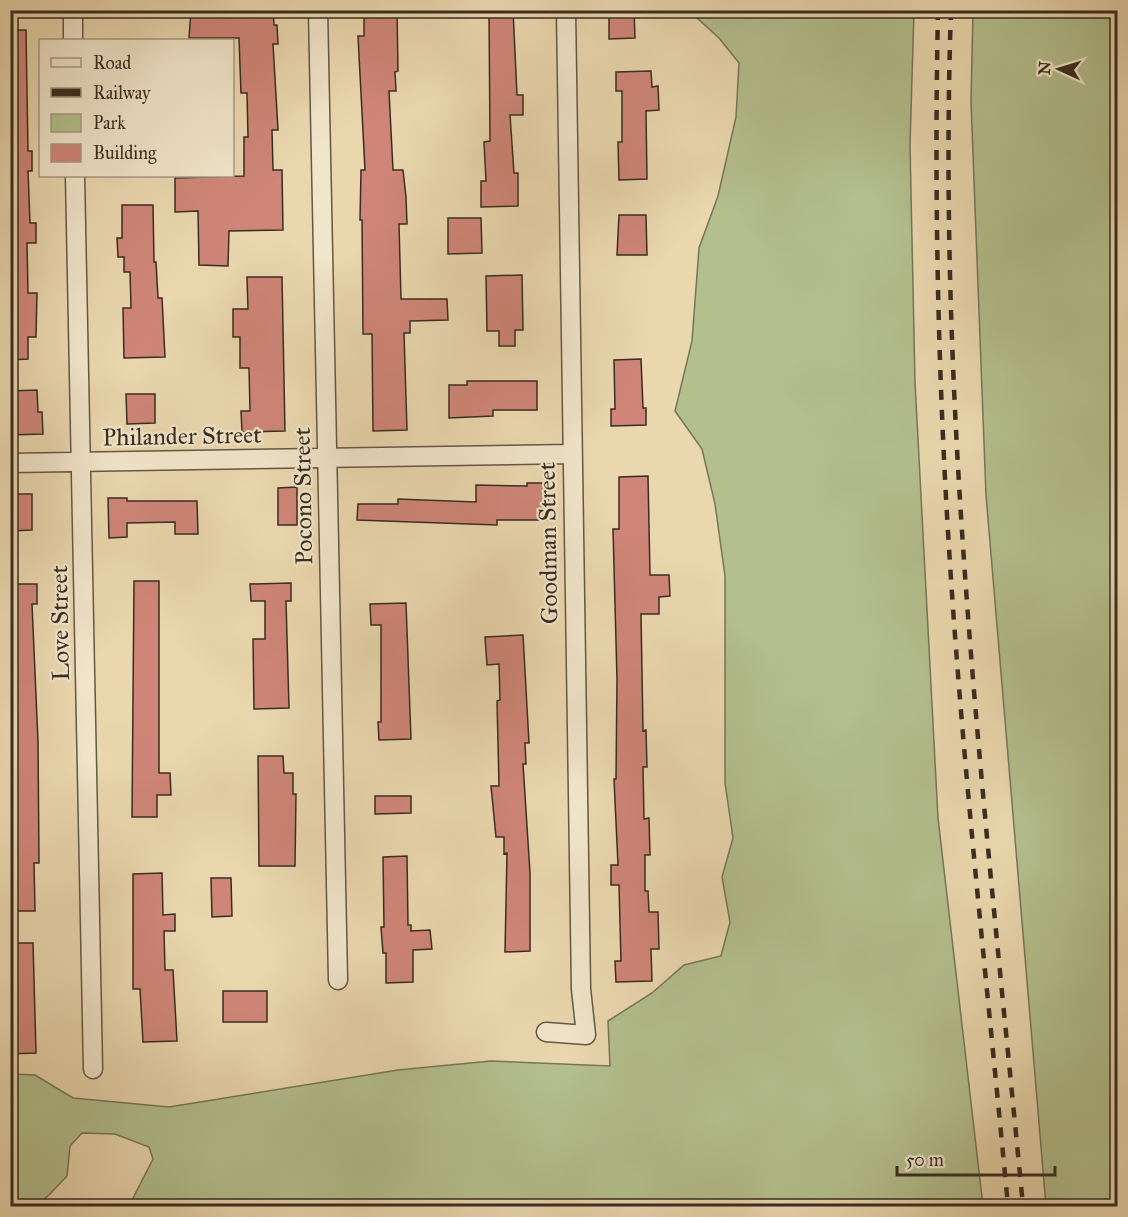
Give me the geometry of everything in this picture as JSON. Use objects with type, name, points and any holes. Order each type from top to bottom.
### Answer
[{"type":"street","points":[[73,10],[73,39]]},
{"type":"street","name":"Pocono Street","points":[[318,10],[338,980]]},
{"type":"street","name":"Goodman Street","points":[[546,1032],[586,1035],[580,989],[566,10]]},
{"type":"street","name":"Love Street","points":[[75,177],[93,1069]]},
{"type":"street","name":"Philander Street","points":[[10,463],[571,454]]},
{"type":"green space","points":[[695,11],[914,11],[910,145],[915,382],[938,818],[983,1206],[129,1206],[153,1159],[149,1147],[115,1134],[82,1133],[70,1146],[67,1176],[49,1195],[36,1206],[11,1206],[11,1074],[35,1075],[73,1098],[169,1107],[398,1070],[491,1061],[610,1066],[608,1021],[652,993],[684,965],[721,956],[730,922],[722,877],[733,838],[725,783],[725,576],[715,504],[702,449],[675,411],[692,341],[699,248],[718,196],[736,117],[739,63],[719,38],[696,17]]},
{"type":"green space","points":[[973,11],[1117,11],[1117,1206],[1046,1206],[986,495],[971,102]]},
{"type":"building","points":[[191,10],[273,10],[274,25],[277,25],[278,44],[273,44],[278,130],[272,130],[273,170],[282,170],[283,230],[229,231],[228,266],[199,265],[198,211],[175,212],[175,178],[244,176],[244,137],[248,137],[247,93],[241,93],[239,38],[189,38]]},
{"type":"building","points":[[364,10],[397,10],[398,71],[395,72],[396,91],[389,91],[393,170],[403,170],[406,197],[407,224],[399,224],[401,299],[447,299],[448,320],[410,321],[410,333],[404,333],[407,430],[373,431],[372,334],[363,334],[362,220],[360,220],[361,170],[365,170],[358,36],[364,36]]},
{"type":"building","points":[[489,10],[513,10],[517,95],[523,95],[523,115],[510,115],[514,173],[518,173],[518,206],[481,207],[481,181],[486,181],[484,142],[490,141]]},
{"type":"building","points":[[609,10],[634,10],[635,38],[609,39]]},
{"type":"building","points":[[10,30],[26,30],[28,151],[32,151],[32,171],[28,171],[30,223],[36,223],[36,243],[27,243],[28,293],[37,293],[36,337],[28,337],[28,359],[10,360]]},
{"type":"building","points":[[651,71],[652,87],[658,86],[659,110],[646,111],[647,179],[619,180],[618,142],[622,142],[622,91],[616,91],[616,72]]},
{"type":"building","points":[[122,205],[153,205],[154,262],[156,262],[158,298],[162,298],[165,357],[124,358],[123,308],[131,308],[130,272],[124,272],[124,257],[118,257],[117,238],[122,238]]},
{"type":"building","points":[[619,215],[646,215],[647,255],[617,255]]},
{"type":"building","points":[[448,218],[481,218],[482,253],[448,254]]},
{"type":"building","points":[[522,275],[523,330],[515,330],[515,346],[499,346],[499,331],[487,331],[486,276]]},
{"type":"building","points":[[247,277],[282,277],[285,431],[242,432],[241,411],[250,411],[249,368],[240,368],[240,337],[233,337],[233,309],[248,309]]},
{"type":"building","points":[[641,359],[646,425],[611,426],[611,409],[615,409],[614,360]]},
{"type":"building","points":[[467,381],[537,381],[537,410],[493,410],[493,416],[449,418],[449,385],[467,385]]},
{"type":"building","points":[[37,390],[38,412],[42,412],[43,434],[10,435],[10,391]]},
{"type":"building","points":[[126,394],[155,394],[155,423],[127,424]]},
{"type":"building","points":[[648,476],[650,575],[669,575],[670,596],[659,597],[659,614],[641,614],[643,731],[646,730],[647,767],[643,767],[644,819],[649,818],[650,855],[645,855],[645,891],[648,891],[649,912],[658,912],[659,949],[651,949],[652,981],[616,982],[615,961],[621,961],[619,885],[611,885],[611,865],[618,865],[614,779],[616,779],[617,679],[613,529],[619,529],[619,477]]},
{"type":"building","points":[[527,483],[548,483],[548,520],[497,520],[497,525],[357,520],[358,504],[398,504],[398,499],[476,502],[476,485],[527,486]]},
{"type":"building","points":[[297,487],[297,525],[278,525],[278,488]]},
{"type":"building","points":[[10,494],[32,494],[32,530],[10,531]]},
{"type":"building","points":[[108,498],[127,498],[127,501],[197,501],[198,534],[175,534],[175,522],[127,523],[127,537],[109,538]]},
{"type":"building","points":[[134,581],[159,581],[159,773],[170,773],[171,795],[157,795],[157,817],[132,817]]},
{"type":"building","points":[[291,583],[291,601],[286,601],[289,708],[254,709],[253,639],[265,639],[265,601],[251,601],[250,584]]},
{"type":"building","points":[[10,584],[37,584],[37,604],[32,604],[38,741],[39,863],[34,863],[35,911],[11,911]]},
{"type":"building","points":[[406,603],[411,739],[379,740],[381,625],[371,625],[370,604]]},
{"type":"building","points":[[523,635],[529,743],[525,743],[526,764],[523,764],[530,873],[530,951],[505,952],[507,853],[504,854],[504,837],[496,837],[491,786],[499,786],[497,701],[500,700],[499,664],[487,665],[485,637]]},
{"type":"building","points":[[258,756],[283,756],[284,773],[293,773],[293,794],[296,794],[295,866],[259,866]]},
{"type":"building","points":[[375,796],[411,796],[411,813],[375,814]]},
{"type":"building","points":[[407,856],[408,925],[411,925],[411,931],[430,930],[432,949],[413,950],[413,982],[386,983],[386,953],[383,953],[381,927],[384,927],[383,857]]},
{"type":"building","points":[[162,873],[163,915],[175,914],[175,931],[164,931],[165,970],[173,970],[177,1041],[143,1042],[140,989],[133,989],[133,874]]},
{"type":"building","points":[[211,878],[231,878],[232,916],[212,917]]},
{"type":"building","points":[[10,943],[33,943],[36,1053],[10,1054]]},
{"type":"building","points":[[223,991],[267,991],[267,1022],[223,1022]]},
{"type":"railway","points":[[938,10],[936,149],[938,287],[946,495],[962,725],[1008,1206]]},
{"type":"railway","points":[[951,10],[949,160],[951,310],[958,460],[980,759],[1023,1206]]}]
